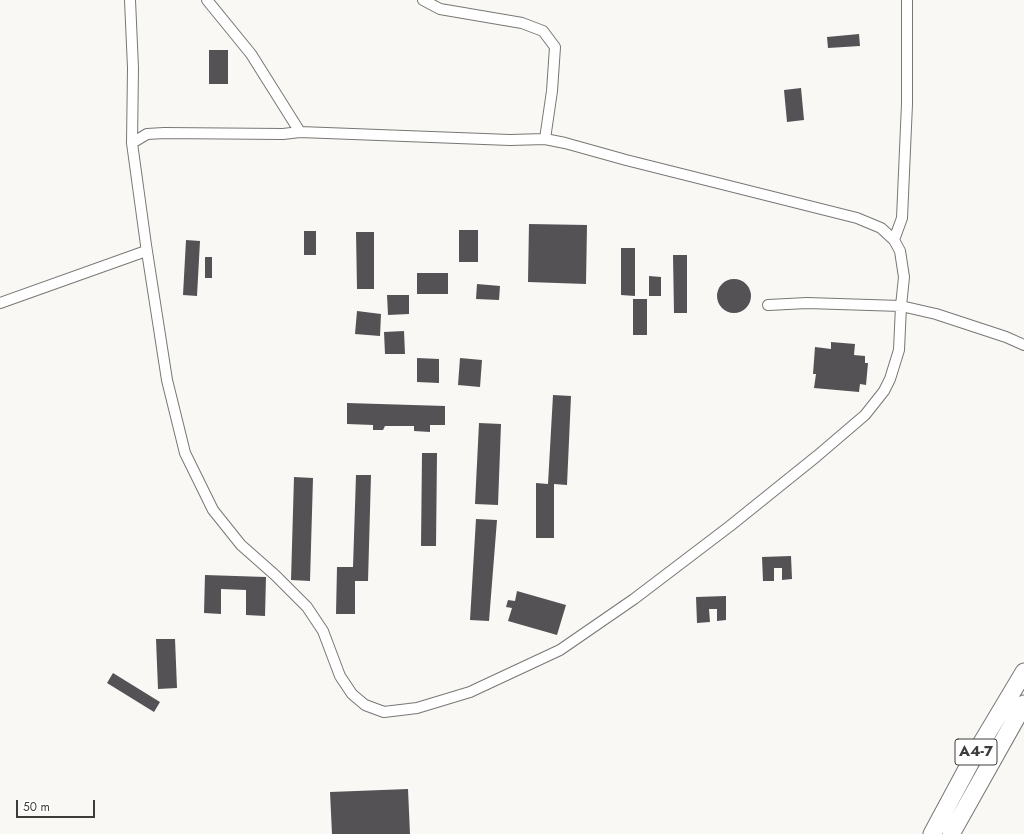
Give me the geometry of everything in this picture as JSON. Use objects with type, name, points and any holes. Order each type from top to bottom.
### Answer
[{"type":"highway","name":"A4-7","points":[[932,834],[976,754],[1024,672]]},
{"type":"highway","name":"A4-7","points":[[951,834],[1024,704]]},
{"type":"street","points":[[130,0],[133,68],[132,143],[146,251],[167,380],[185,453],[214,510],[241,544],[307,607],[323,631],[340,676],[352,694],[365,705],[384,712],[417,708],[470,692],[560,650],[634,599],[730,526],[865,415],[884,391],[890,379],[899,350],[904,277],[900,252],[894,240],[881,228],[857,218],[634,162],[566,143],[545,139],[510,140],[300,132],[283,134],[164,133],[147,134],[132,143]]},
{"type":"street","points":[[207,0],[251,54],[300,132]]},
{"type":"street","points":[[423,0],[440,9],[522,23],[543,31],[555,47],[552,91],[545,139]]},
{"type":"street","points":[[894,240],[902,218],[907,104],[908,0]]},
{"type":"street","points":[[0,303],[146,251]]},
{"type":"street","points":[[768,304],[807,303],[901,306],[936,314],[1006,337],[1024,345]]},
{"type":"building","points":[[859,34],[860,46],[828,48],[827,37]]},
{"type":"building","points":[[209,50],[228,50],[228,84],[209,84]]},
{"type":"building","points":[[801,88],[804,120],[787,122],[784,90]]},
{"type":"building","points":[[529,224],[587,225],[586,284],[528,282]]},
{"type":"building","points":[[459,230],[478,230],[478,262],[459,262]]},
{"type":"building","points":[[304,231],[316,231],[316,255],[304,255]]},
{"type":"building","points":[[356,232],[374,232],[374,289],[357,289]]},
{"type":"building","points":[[186,240],[200,241],[197,296],[183,295]]},
{"type":"building","points":[[621,248],[635,248],[635,296],[621,295]]},
{"type":"building","points":[[673,255],[687,255],[687,313],[674,313]]},
{"type":"building","points":[[205,257],[212,257],[212,278],[205,278]]},
{"type":"building","points":[[417,273],[448,273],[448,294],[417,294]]},
{"type":"building","points":[[649,276],[661,277],[661,296],[649,296]]},
{"type":"building","points":[[734,279],[746,284],[751,296],[746,308],[734,313],[722,308],[717,296],[722,284]]},
{"type":"building","points":[[477,284],[500,286],[499,300],[476,299]]},
{"type":"building","points":[[387,295],[409,295],[409,314],[388,315]]},
{"type":"building","points":[[633,299],[647,299],[647,335],[633,335]]},
{"type":"building","points":[[357,311],[381,314],[380,336],[355,334]]},
{"type":"building","points":[[404,331],[405,354],[385,354],[384,332]]},
{"type":"building","points":[[831,342],[855,344],[854,355],[865,356],[865,363],[868,363],[866,385],[860,384],[859,392],[814,388],[816,374],[813,374],[815,347],[831,349]]},
{"type":"building","points":[[417,358],[439,359],[439,383],[417,382]]},
{"type":"building","points":[[460,358],[482,360],[480,387],[458,385]]},
{"type":"building","points":[[553,395],[571,396],[567,485],[554,484],[554,538],[536,538],[536,483],[548,484]]},
{"type":"building","points":[[347,403],[445,406],[445,425],[430,425],[430,432],[414,431],[414,426],[385,426],[383,430],[373,430],[373,425],[347,424]]},
{"type":"building","points":[[479,423],[501,424],[498,505],[475,504]]},
{"type":"building","points":[[422,453],[437,453],[436,546],[421,546]]},
{"type":"building","points":[[356,475],[371,475],[368,581],[355,581],[355,614],[336,614],[337,567],[353,567]]},
{"type":"building","points":[[294,477],[313,478],[310,581],[291,580]]},
{"type":"building","points":[[476,519],[497,520],[489,621],[470,620]]},
{"type":"building","points":[[791,556],[792,579],[782,580],[782,568],[774,568],[774,581],[763,581],[762,557]]},
{"type":"building","points":[[205,575],[266,577],[265,616],[246,615],[246,590],[221,589],[221,614],[204,613]]},
{"type":"building","points":[[517,591],[566,605],[557,635],[508,621],[512,608],[506,607],[508,600],[515,601]]},
{"type":"building","points":[[726,596],[726,620],[717,621],[717,609],[709,609],[710,622],[697,623],[696,597]]},
{"type":"building","points":[[156,639],[175,639],[177,688],[158,689]]},
{"type":"building","points":[[113,673],[160,702],[154,712],[107,683]]},
{"type":"building","points":[[408,789],[410,834],[332,834],[330,792]]}]
